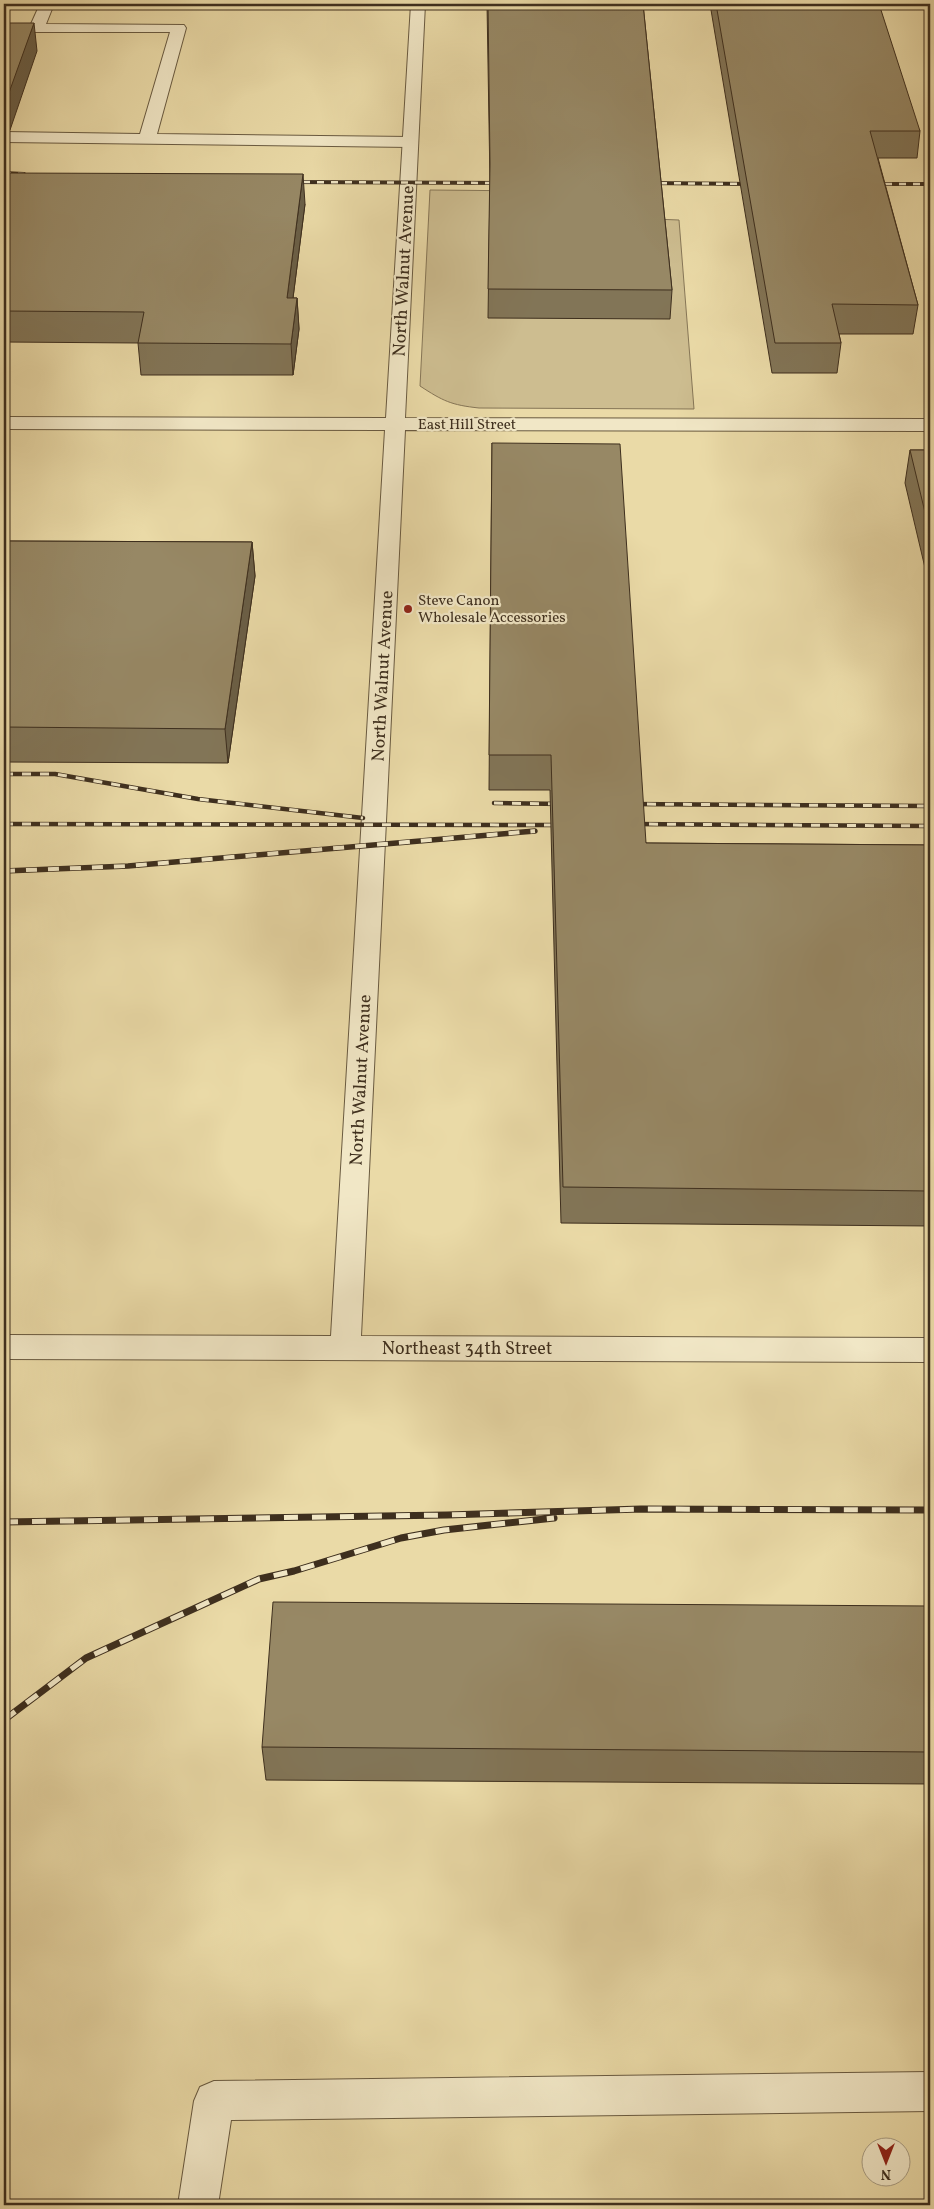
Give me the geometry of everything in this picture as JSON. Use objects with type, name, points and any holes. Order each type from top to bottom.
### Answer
[{"type":"street","points":[[37,28],[47,4]]},
{"type":"street","name":"North Walnut Avenue","points":[[345,1348],[418,4]]},
{"type":"street","points":[[4,28],[179,28],[147,139]]},
{"type":"street","points":[[4,137],[410,142]]},
{"type":"street","name":"East Hill Street","points":[[4,423],[930,425]]},
{"type":"street","name":"Northeast 34th Street","points":[[4,1347],[930,1350]]},
{"type":"street","points":[[198,2205],[214,2101],[930,2091]]},
{"type":"shaded area","points":[[430,190],[643,192],[628,218],[679,220],[694,409],[479,408],[448,402],[420,386]]},
{"type":"building","points":[[488,4],[643,4],[672,290],[488,289],[490,164]]},
{"type":"building","points":[[716,4],[840,4],[841,7],[880,7],[920,131],[870,131],[918,305],[832,304],[841,343],[775,343]]},
{"type":"building","points":[[4,23],[34,23],[6,101],[4,102]]},
{"type":"building","points":[[4,173],[303,174],[287,298],[297,298],[291,344],[138,343],[144,312],[4,311]]},
{"type":"building","points":[[492,443],[620,444],[646,843],[930,845],[930,1191],[563,1187],[551,755],[489,755]]},
{"type":"building","points":[[910,450],[930,450],[930,533]]},
{"type":"building","points":[[4,541],[252,542],[225,729],[4,727]]},
{"type":"building","points":[[273,1602],[930,1606],[930,1752],[262,1747]]},
{"type":"railway","points":[[4,173],[24,174]]},
{"type":"railway","points":[[289,182],[504,183]]},
{"type":"railway","points":[[646,183],[754,184]]},
{"type":"railway","points":[[871,184],[930,184]]},
{"type":"railway","points":[[4,774],[55,774],[198,799],[363,818]]},
{"type":"railway","points":[[494,803],[564,804]]},
{"type":"railway","points":[[629,804],[930,806]]},
{"type":"railway","points":[[4,824],[564,825]]},
{"type":"railway","points":[[631,824],[930,826]]},
{"type":"railway","points":[[4,871],[128,866],[535,831]]},
{"type":"railway","points":[[4,1522],[447,1515],[641,1509],[930,1510]]},
{"type":"railway","points":[[4,1720],[86,1658],[259,1579],[294,1571],[401,1538],[444,1530],[554,1518]]},
{"type":"place","name":"Steve Canon Wholesale Accessories","points":[[408,609]]}]
